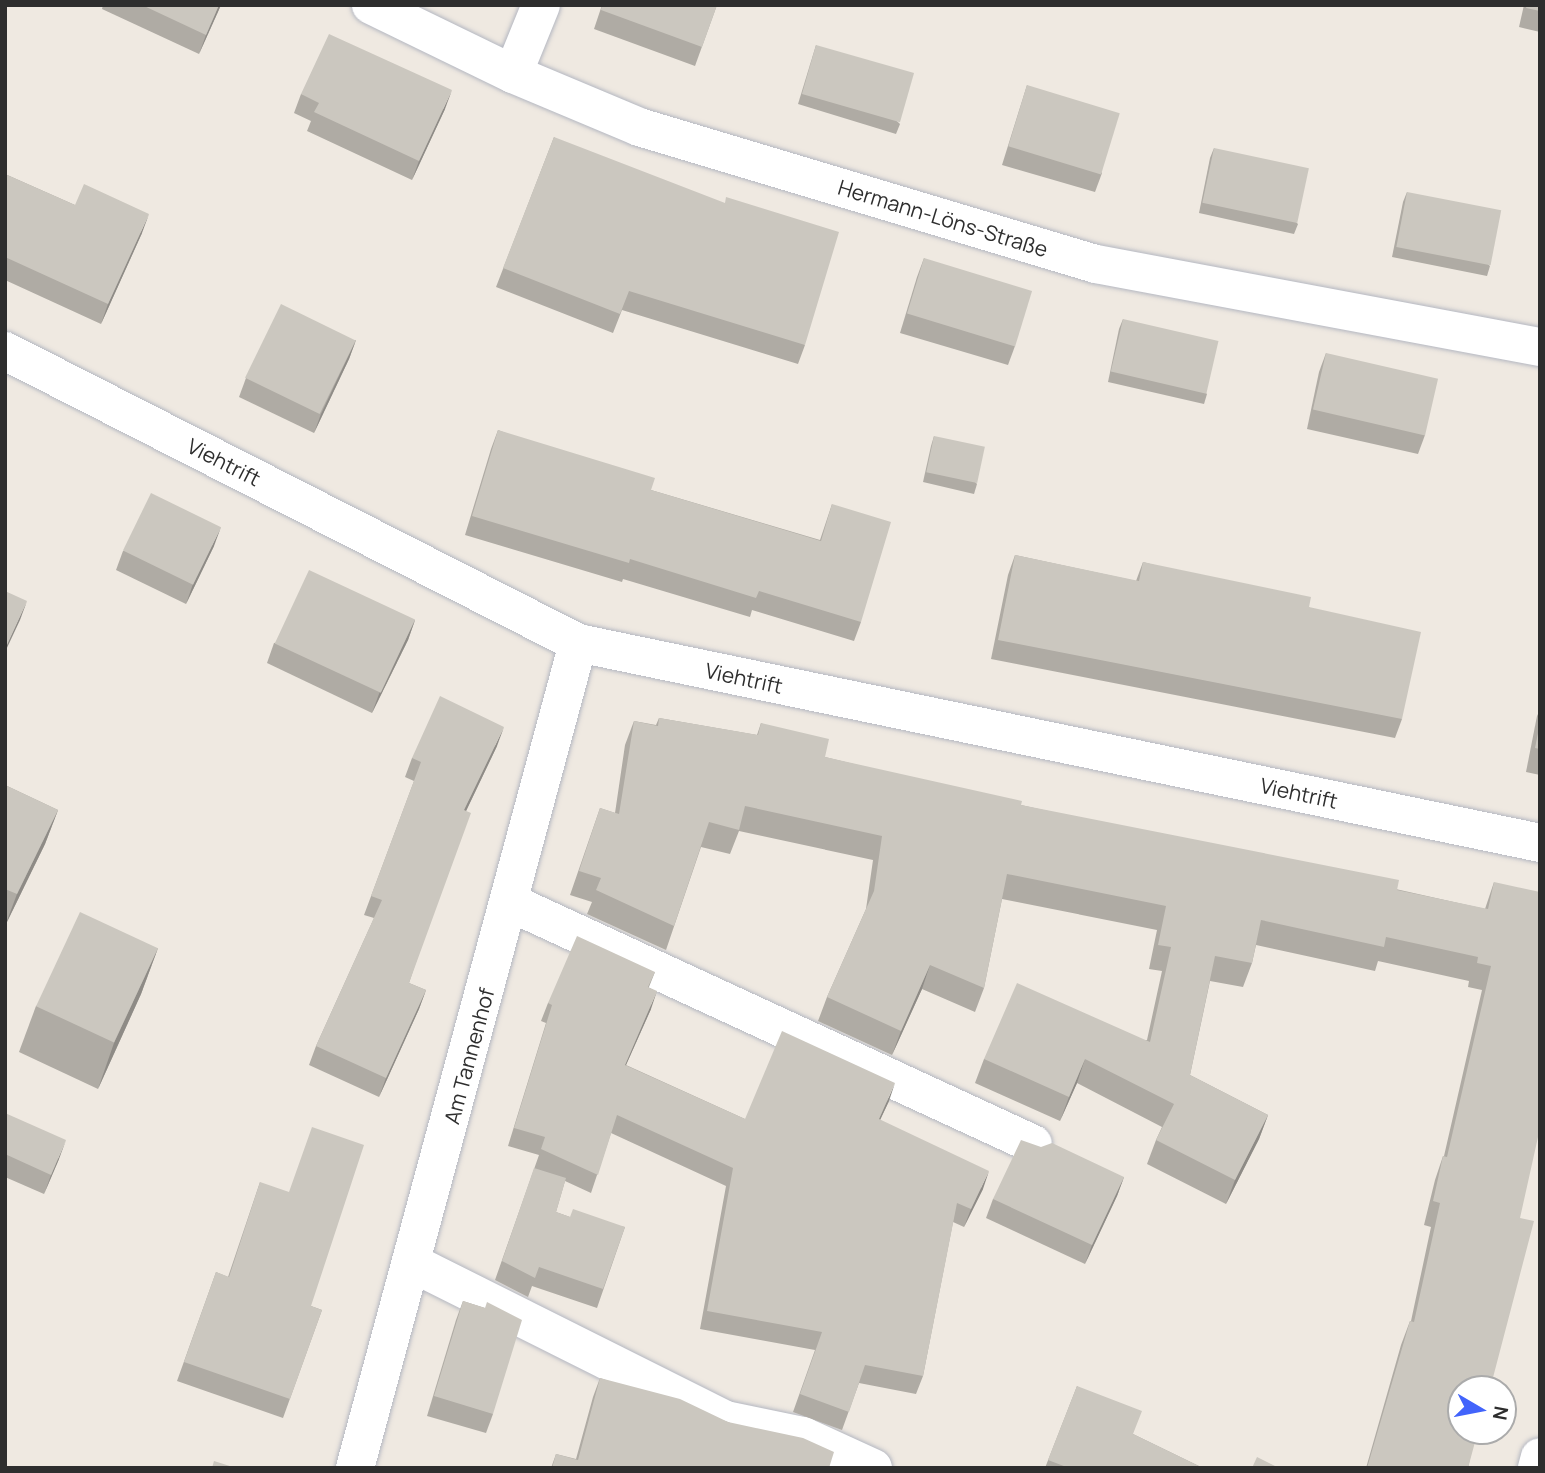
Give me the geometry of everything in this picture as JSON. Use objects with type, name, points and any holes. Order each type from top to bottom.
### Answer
[{"type":"street","name":"Hermann-Löns-Straße","points":[[371,5],[513,74],[639,127],[1096,264],[1540,347]]},
{"type":"street","points":[[513,74],[541,5]]},
{"type":"street","name":"Viehtrift","points":[[5,351],[578,643],[1540,843]]},
{"type":"street","name":"Am Tannenhof","points":[[355,1468],[414,1264],[578,643]]},
{"type":"street","points":[[509,902],[1033,1143]]},
{"type":"street","points":[[414,1264],[726,1420],[803,1436],[873,1468]]},
{"type":"street","points":[[1537,1468],[1540,1457]]},
{"type":"building","points":[[142,5],[219,5],[206,35]]},
{"type":"building","points":[[602,5],[717,5],[702,47],[601,10]]},
{"type":"building","points":[[1527,5],[1540,5],[1540,11],[1526,8]]},
{"type":"building","points":[[329,34],[452,90],[419,161],[314,112],[319,103],[301,94]]},
{"type":"building","points":[[816,45],[914,73],[900,122],[802,94]]},
{"type":"building","points":[[1027,85],[1120,113],[1101,175],[1008,146]]},
{"type":"building","points":[[554,137],[725,203],[726,197],[839,232],[805,345],[629,291],[620,314],[503,268]]},
{"type":"building","points":[[1214,148],[1309,168],[1297,223],[1202,203]]},
{"type":"building","points":[[5,174],[75,205],[84,184],[149,214],[108,304],[5,257]]},
{"type":"building","points":[[1407,192],[1501,210],[1491,265],[1396,247]]},
{"type":"building","points":[[924,258],[1032,291],[1015,347],[907,313]]},
{"type":"building","points":[[281,304],[356,340],[320,414],[245,378]]},
{"type":"building","points":[[1123,319],[1218,341],[1206,394],[1111,372]]},
{"type":"building","points":[[1326,353],[1438,379],[1425,435],[1313,410]]},
{"type":"building","points":[[498,430],[655,478],[651,490],[821,541],[832,504],[891,522],[861,622],[759,591],[756,598],[630,559],[629,563],[472,516]]},
{"type":"building","points":[[934,436],[985,447],[977,483],[926,472]]},
{"type":"building","points":[[151,493],[221,527],[193,585],[123,551]]},
{"type":"building","points":[[1015,555],[1139,581],[1143,562],[1311,597],[1309,607],[1421,632],[1402,719],[998,640]]},
{"type":"building","points":[[309,570],[415,619],[381,693],[275,643]]},
{"type":"building","points":[[5,591],[27,601],[7,645],[5,644]]},
{"type":"building","points":[[440,696],[504,727],[464,810],[471,813],[409,983],[426,990],[386,1078],[316,1046],[382,900],[371,896],[421,762],[412,758]]},
{"type":"building","points":[[659,718],[758,735],[761,723],[829,739],[825,757],[1022,801],[1021,805],[1399,880],[1397,890],[1488,909],[1494,882],[1540,892],[1540,1128],[1520,1218],[1534,1221],[1494,1375],[1447,1375],[1447,1445],[1474,1445],[1468,1468],[1367,1468],[1410,1321],[1414,1322],[1440,1203],[1433,1201],[1443,1156],[1447,1157],[1491,966],[1477,963],[1478,957],[1386,937],[1384,947],[1261,920],[1252,963],[1215,956],[1190,1075],[1268,1115],[1235,1180],[1156,1140],[1174,1104],[1085,1059],[1069,1097],[984,1059],[1017,983],[1150,1042],[1171,947],[1158,945],[1166,906],[1007,874],[984,988],[930,965],[901,1031],[827,997],[874,891],[882,836],[745,806],[739,830],[709,822],[674,926],[596,890],[601,878],[579,871],[600,808],[619,814],[634,721],[658,726]]},
{"type":"building","points":[[1540,723],[1540,749],[1535,748]]},
{"type":"building","points":[[5,785],[58,810],[17,894],[5,889]]},
{"type":"building","points":[[80,912],[158,948],[114,1043],[36,1006]]},
{"type":"building","points":[[577,936],[655,972],[648,987],[657,991],[625,1065],[745,1119],[782,1031],[895,1083],[879,1119],[989,1171],[971,1209],[957,1203],[923,1376],[865,1365],[849,1412],[800,1394],[822,1332],[707,1311],[733,1168],[617,1115],[598,1175],[541,1149],[545,1137],[514,1128],[552,1005],[548,1003]]},
{"type":"building","points":[[5,1113],[66,1140],[51,1175],[5,1154]]},
{"type":"building","points":[[312,1127],[364,1145],[311,1306],[322,1310],[290,1399],[184,1362],[216,1272],[229,1277],[260,1182],[289,1192]]},
{"type":"building","points":[[1021,1140],[1041,1147],[1052,1143],[1124,1177],[1092,1245],[993,1199]]},
{"type":"building","points":[[534,1168],[566,1178],[556,1212],[570,1217],[573,1209],[625,1227],[603,1289],[539,1267],[535,1278],[502,1261]]},
{"type":"building","points":[[463,1301],[485,1308],[487,1302],[522,1320],[493,1414],[434,1396]]},
{"type":"building","points":[[600,1378],[680,1399],[728,1422],[803,1438],[834,1452],[829,1468],[552,1468],[556,1454],[578,1460]]},
{"type":"building","points":[[1077,1386],[1142,1411],[1133,1434],[1203,1468],[1069,1468],[1048,1460]]},
{"type":"building","points":[[1257,1457],[1279,1468],[1252,1468]]},
{"type":"building","points":[[214,1461],[236,1468],[212,1468]]}]
